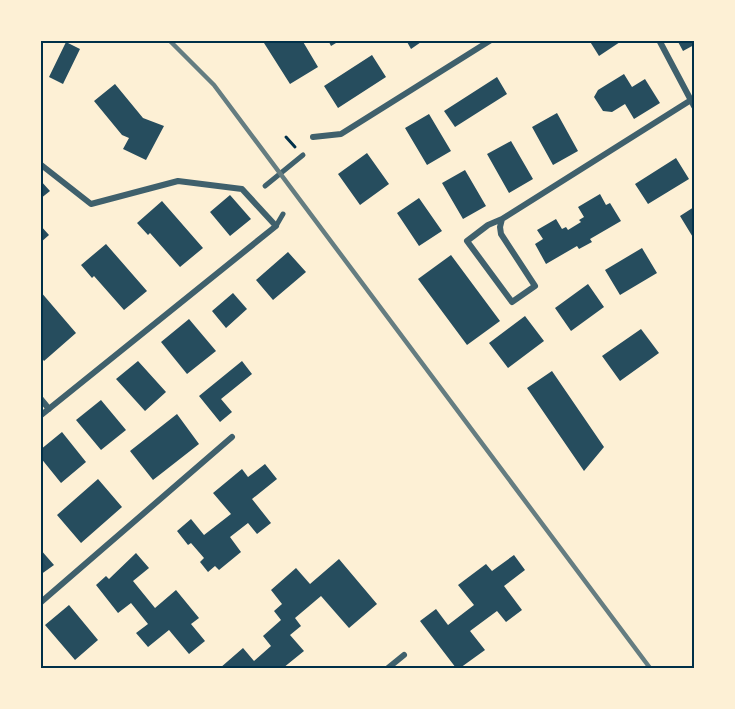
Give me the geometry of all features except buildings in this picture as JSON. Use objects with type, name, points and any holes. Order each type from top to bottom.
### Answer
[{"type":"street","points":[[313,137],[341,134],[491,40]]},
{"type":"street","points":[[502,219],[501,234],[535,286],[512,302],[467,241],[488,225],[502,219],[693,103],[659,40]]},
{"type":"street","points":[[265,186],[303,155]]},
{"type":"street","points":[[40,164],[91,204],[178,181],[242,189],[276,226]]},
{"type":"street","points":[[40,416],[276,226],[283,214]]},
{"type":"street","points":[[40,398],[49,409]]},
{"type":"street","points":[[40,603],[232,436]]},
{"type":"street","points":[[388,669],[404,656]]},
{"type":"railway","points":[[169,40],[214,85],[650,668]]}]
